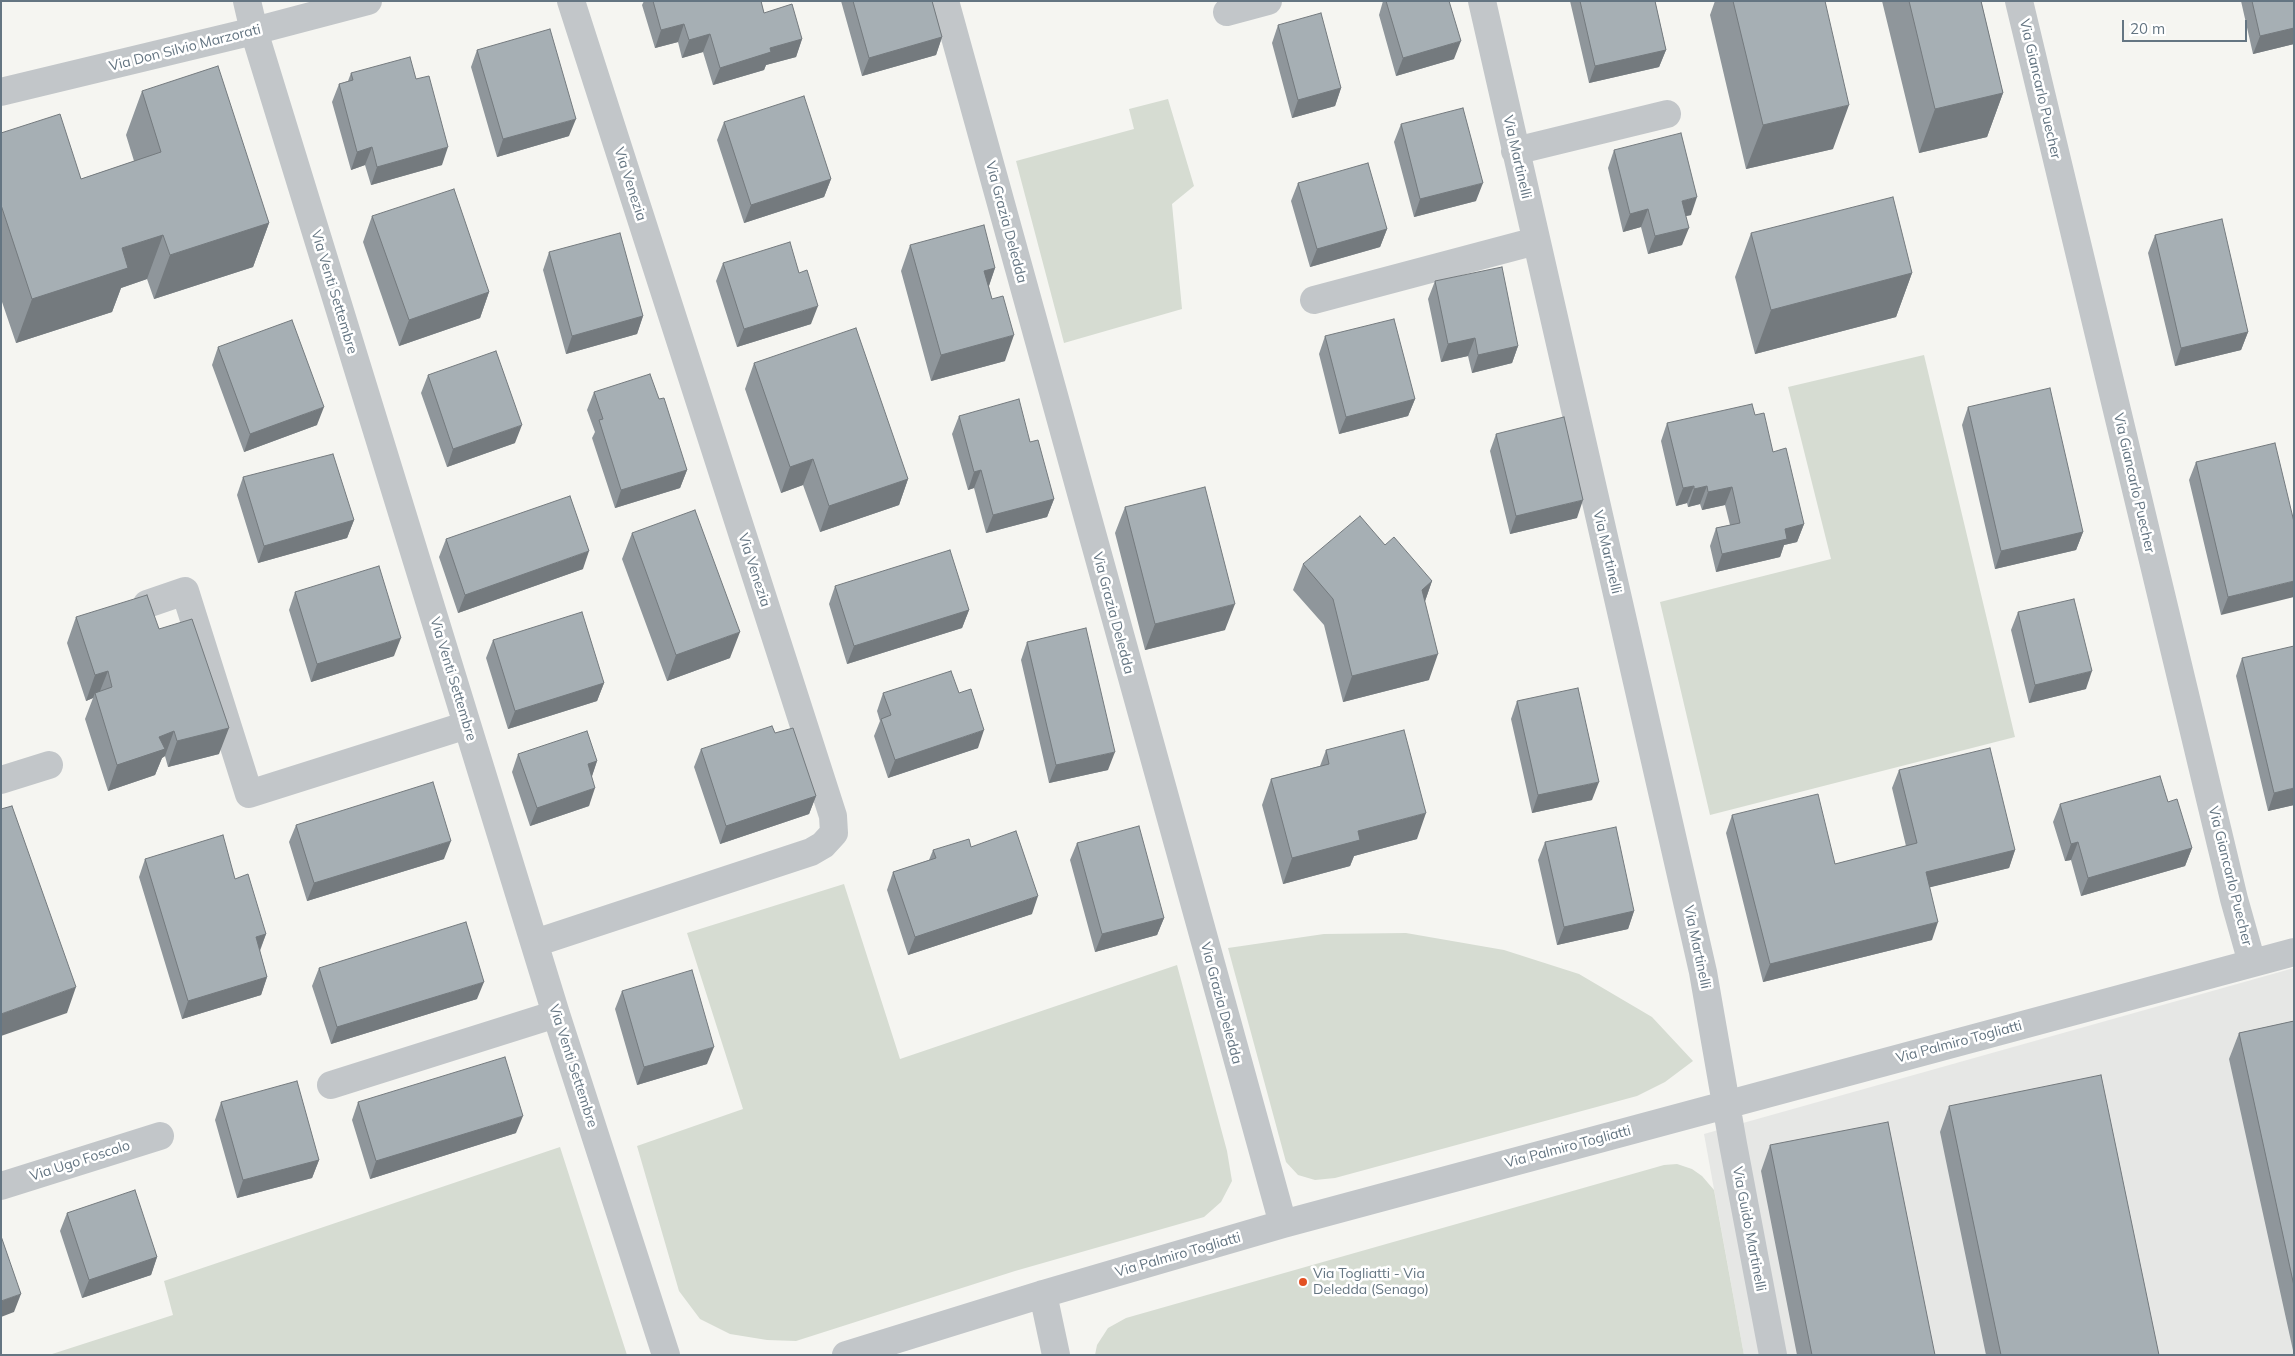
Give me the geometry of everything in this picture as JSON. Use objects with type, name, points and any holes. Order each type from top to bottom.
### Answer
[{"type":"street","name":"Via Venti Settembre","points":[[247,1],[254,31],[556,1014],[666,1355]]},
{"type":"street","name":"Via Don Silvio Marzorati","points":[[1,92],[254,31],[368,1]]},
{"type":"street","name":"Via Venezia","points":[[535,943],[811,852],[823,845],[834,833],[833,816],[571,1]]},
{"type":"street","name":"Via Grazia Deledda","points":[[945,1],[1283,1224]]},
{"type":"street","points":[[1227,12],[1268,1]]},
{"type":"street","name":"Via Martinelli","points":[[1482,1],[1703,972],[1726,1104]]},
{"type":"street","name":"Via Giancarlo Puecher","points":[[2019,1],[2231,889],[2252,964]]},
{"type":"street","points":[[1515,151],[1668,114]]},
{"type":"street","points":[[1314,300],[1536,240]]},
{"type":"street","points":[[147,604],[185,591],[250,794],[467,726]]},
{"type":"street","points":[[1,780],[49,765]]},
{"type":"street","name":"Via Palmiro Togliatti","points":[[846,1355],[1043,1294],[1283,1224],[2294,952]]},
{"type":"street","points":[[331,1085],[556,1014]]},
{"type":"street","name":"Via Guido Martinelli","points":[[1726,1104],[1774,1355]]},
{"type":"street","name":"Via Ugo Foscolo","points":[[1,1186],[160,1136]]},
{"type":"street","points":[[1043,1294],[1056,1355]]},
{"type":"shaded area","points":[[1168,99],[1194,186],[1172,204],[1182,309],[1064,343],[1016,161],[1134,129],[1129,109]]},
{"type":"shaded area","points":[[1924,355],[2015,737],[1710,815],[1660,602],[1831,559],[1788,387]]},
{"type":"shaded area","points":[[844,884],[900,1059],[1177,965],[1227,1151],[1232,1181],[1221,1202],[1204,1217],[1015,1271],[796,1341],[767,1340],[730,1334],[700,1319],[679,1291],[637,1146],[743,1109],[687,933]]},
{"type":"shaded area","points":[[1406,933],[1504,950],[1579,974],[1652,1017],[1693,1061],[1665,1082],[1637,1096],[1335,1178],[1315,1180],[1298,1175],[1286,1162],[1228,948],[1324,934]]},
{"type":"shaded area","points":[[2294,968],[2294,1355],[1744,1355],[1704,1134]]},
{"type":"shaded area","points":[[560,1147],[627,1355],[49,1355],[173,1315],[164,1281]]},
{"type":"shaded area","points":[[1677,1164],[1692,1169],[1702,1176],[1714,1190],[1744,1355],[1095,1355],[1097,1345],[1108,1328],[1126,1318],[1664,1165]]},
{"type":"building","points":[[653,1],[761,1],[764,13],[792,4],[802,39],[770,48],[771,52],[720,68],[710,34],[689,40],[684,24],[661,30]]},
{"type":"building","points":[[853,1],[932,1],[942,37],[869,58]]},
{"type":"building","points":[[1386,1],[1449,1],[1461,41],[1403,58]]},
{"type":"building","points":[[1580,1],[1655,1],[1666,50],[1595,66]]},
{"type":"building","points":[[1733,1],[1825,1],[1849,105],[1763,125]]},
{"type":"building","points":[[1909,1],[1981,1],[2003,93],[1935,109]]},
{"type":"building","points":[[2252,1],[2294,1],[2294,28],[2260,36]]},
{"type":"building","points":[[1321,13],[1341,88],[1298,100],[1278,25]]},
{"type":"building","points":[[550,29],[576,119],[503,139],[477,50]]},
{"type":"building","points":[[410,57],[416,79],[429,76],[448,147],[377,167],[372,147],[357,152],[339,84],[353,80],[351,73]]},
{"type":"building","points":[[218,66],[269,223],[170,255],[163,235],[122,248],[128,268],[32,299],[1,205],[1,133],[60,114],[81,179],[161,152],[142,91]]},
{"type":"building","points":[[804,96],[831,179],[751,205],[724,122]]},
{"type":"building","points":[[1463,108],[1483,183],[1420,199],[1401,124]]},
{"type":"building","points":[[1681,133],[1697,197],[1682,201],[1689,228],[1655,236],[1648,209],[1630,214],[1614,150]]},
{"type":"building","points":[[1368,163],[1387,229],[1317,249],[1298,183]]},
{"type":"building","points":[[454,189],[489,292],[409,320],[372,216]]},
{"type":"building","points":[[1893,197],[1912,273],[1771,310],[1751,233]]},
{"type":"building","points":[[2222,219],[2248,332],[2181,348],[2155,235]]},
{"type":"building","points":[[984,225],[995,268],[984,271],[992,299],[1003,296],[1014,335],[941,355],[910,245]]},
{"type":"building","points":[[620,233],[643,316],[572,336],[549,252]]},
{"type":"building","points":[[790,242],[799,273],[807,270],[818,306],[744,329],[723,263]]},
{"type":"building","points":[[1502,267],[1518,346],[1478,355],[1475,338],[1448,344],[1435,281]]},
{"type":"building","points":[[1394,319],[1415,399],[1346,417],[1325,336]]},
{"type":"building","points":[[292,320],[324,407],[250,434],[218,347]]},
{"type":"building","points":[[856,328],[908,479],[829,506],[813,459],[790,467],[754,363]]},
{"type":"building","points":[[496,351],[522,425],[453,449],[428,375]]},
{"type":"building","points":[[650,374],[659,399],[664,398],[687,470],[621,490],[599,420],[603,419],[594,392]]},
{"type":"building","points":[[2050,388],[2083,532],[2001,551],[1968,407]]},
{"type":"building","points":[[1019,399],[1030,442],[1038,440],[1054,499],[993,515],[981,470],[974,472],[959,416]]},
{"type":"building","points":[[1752,404],[1755,415],[1764,413],[1773,452],[1786,448],[1804,524],[1785,529],[1787,539],[1722,554],[1716,528],[1740,523],[1732,487],[1708,492],[1707,486],[1694,489],[1694,486],[1683,488],[1667,423]]},
{"type":"building","points":[[1564,417],[1583,500],[1516,516],[1496,434]]},
{"type":"building","points":[[2275,443],[2294,522],[2294,581],[2228,597],[2196,462]]},
{"type":"building","points":[[333,454],[354,520],[264,546],[243,477]]},
{"type":"building","points":[[1205,487],[1235,604],[1155,624],[1125,507]]},
{"type":"building","points":[[570,496],[589,551],[465,595],[446,539]]},
{"type":"building","points":[[695,510],[740,632],[676,655],[632,533]]},
{"type":"building","points":[[1360,516],[1385,545],[1394,537],[1432,581],[1422,590],[1438,654],[1352,676],[1333,599],[1303,564]]},
{"type":"building","points":[[950,550],[969,610],[854,646],[835,586]]},
{"type":"building","points":[[379,566],[401,638],[317,664],[295,592]]},
{"type":"building","points":[[147,595],[159,629],[192,619],[229,728],[177,741],[174,731],[159,737],[165,749],[117,765],[95,693],[112,687],[108,671],[95,675],[76,617]]},
{"type":"building","points":[[2074,599],[2092,671],[2035,685],[2018,612]]},
{"type":"building","points":[[582,612],[604,683],[515,711],[493,640]]},
{"type":"building","points":[[1086,628],[1115,752],[1056,765],[1027,642]]},
{"type":"building","points":[[2294,646],[2294,788],[2274,793],[2242,658]]},
{"type":"building","points":[[951,671],[959,693],[971,689],[984,730],[895,760],[881,719],[891,715],[883,693]]},
{"type":"building","points":[[1578,688],[1599,782],[1538,795],[1517,701]]},
{"type":"building","points":[[772,726],[775,733],[793,728],[816,796],[726,826],[701,749]]},
{"type":"building","points":[[1404,730],[1426,813],[1358,831],[1360,840],[1292,858],[1271,779],[1329,764],[1326,750]]},
{"type":"building","points":[[587,731],[597,761],[588,764],[595,788],[537,808],[518,754]]},
{"type":"building","points":[[1990,748],[2015,850],[1926,872],[1938,922],[1770,964],[1732,815],[1818,794],[1835,864],[1917,843],[1899,770]]},
{"type":"building","points":[[2160,776],[2168,802],[2177,799],[2192,848],[2088,878],[2078,842],[2071,844],[2060,804]]},
{"type":"building","points":[[433,782],[451,841],[314,883],[296,825]]},
{"type":"building","points":[[12,806],[76,987],[1,1014],[1,809]]},
{"type":"building","points":[[1139,826],[1164,918],[1102,934],[1077,843]]},
{"type":"building","points":[[1616,827],[1634,911],[1564,927],[1545,842]]},
{"type":"building","points":[[1016,831],[1038,896],[915,937],[893,872],[936,858],[933,850],[969,839],[971,847]]},
{"type":"building","points":[[223,835],[235,879],[248,874],[266,934],[256,937],[267,977],[188,1001],[145,859]]},
{"type":"building","points":[[466,922],[484,982],[337,1027],[319,968]]},
{"type":"building","points":[[692,970],[714,1047],[644,1067],[622,991]]},
{"type":"building","points":[[2294,1021],[2294,1286],[2239,1033]]},
{"type":"building","points":[[505,1057],[523,1116],[376,1161],[358,1102]]},
{"type":"building","points":[[2101,1075],[2159,1355],[2001,1355],[1949,1106]]},
{"type":"building","points":[[297,1081],[319,1160],[243,1180],[221,1102]]},
{"type":"building","points":[[1888,1122],[1935,1355],[1812,1355],[1770,1145]]},
{"type":"building","points":[[135,1190],[157,1257],[89,1280],[67,1213]]},
{"type":"building","points":[[1,1236],[21,1294],[1,1301]]},
{"type":"place","name":"Via Togliatti - Via Deledda (Senago)","points":[[1303,1282]]}]
